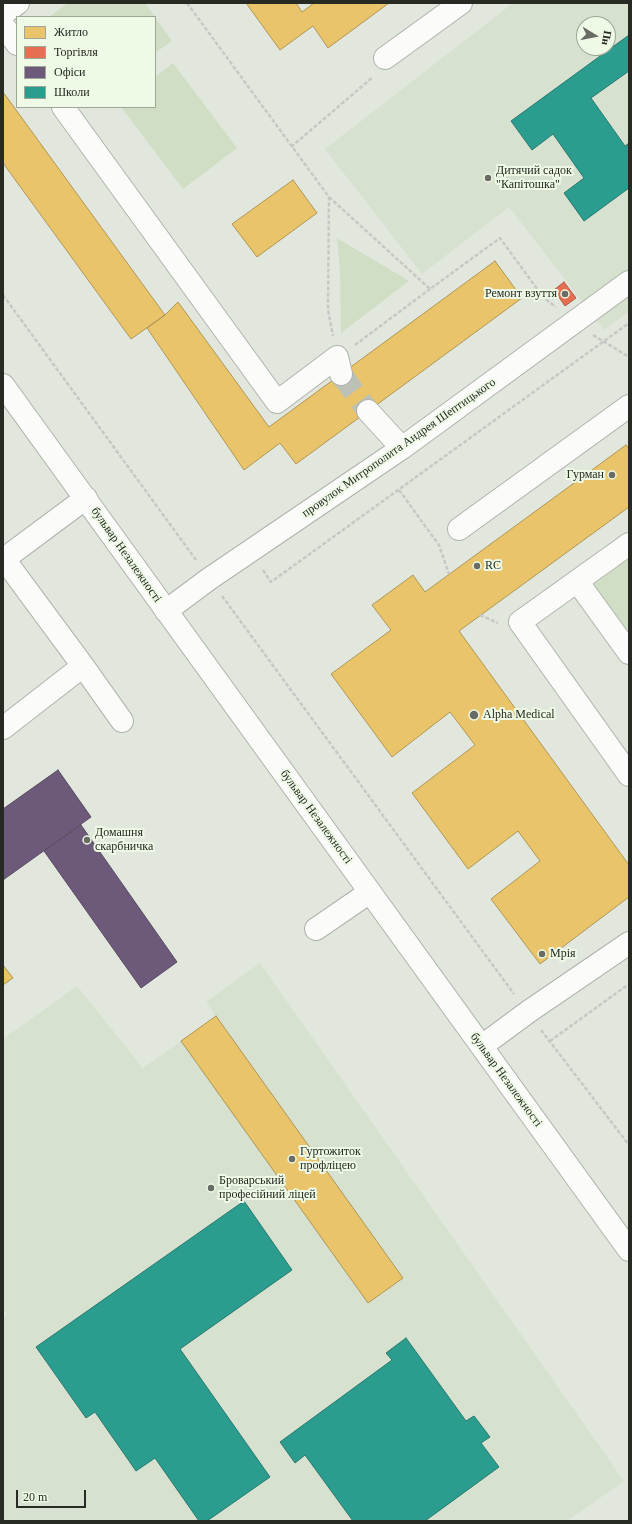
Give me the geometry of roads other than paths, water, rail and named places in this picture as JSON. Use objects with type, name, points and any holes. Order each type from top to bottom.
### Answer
[{"type":"main road","points":[[3,14],[18,3]]},
{"type":"main road","points":[[385,58],[461,3]]},
{"type":"main road","points":[[3,25],[16,43]]},
{"type":"main road","points":[[64,108],[277,402],[339,366]]},
{"type":"main road","name":"провулок Митрополита Андрея Шептицького","points":[[166,611],[209,578],[250,552],[402,448],[629,282]]},
{"type":"main road","name":"бульвар Незалежності","points":[[3,385],[629,1250]]},
{"type":"main road","points":[[459,529],[629,406]]},
{"type":"main road","points":[[368,411],[402,448]]},
{"type":"main road","points":[[86,498],[3,559],[122,721]]},
{"type":"main road","points":[[629,544],[520,622],[629,775]]},
{"type":"main road","points":[[577,581],[629,653]]},
{"type":"main road","points":[[3,728],[83,666]]},
{"type":"main road","points":[[316,929],[370,892]]},
{"type":"main road","points":[[482,1046],[528,1012],[629,943]]},
{"type":"tunnel","points":[[341,374],[368,411]]},
{"type":"place","name":"Дитячий садок \"Капітошка\"","points":[[488,178]]},
{"type":"place","name":"Ремонт взуття","points":[[565,294]]},
{"type":"place","name":"Гурман","points":[[612,475]]},
{"type":"place","name":"RC","points":[[477,566]]},
{"type":"place","name":"Alpha Medical","points":[[474,715]]},
{"type":"place","name":"Домашня скарбничка","points":[[87,840]]},
{"type":"place","name":"Мрія","points":[[542,954]]},
{"type":"place","name":"Гуртожиток профліцею","points":[[292,1159]]},
{"type":"place","name":"Броварський професійний ліцей","points":[[211,1188]]}]
